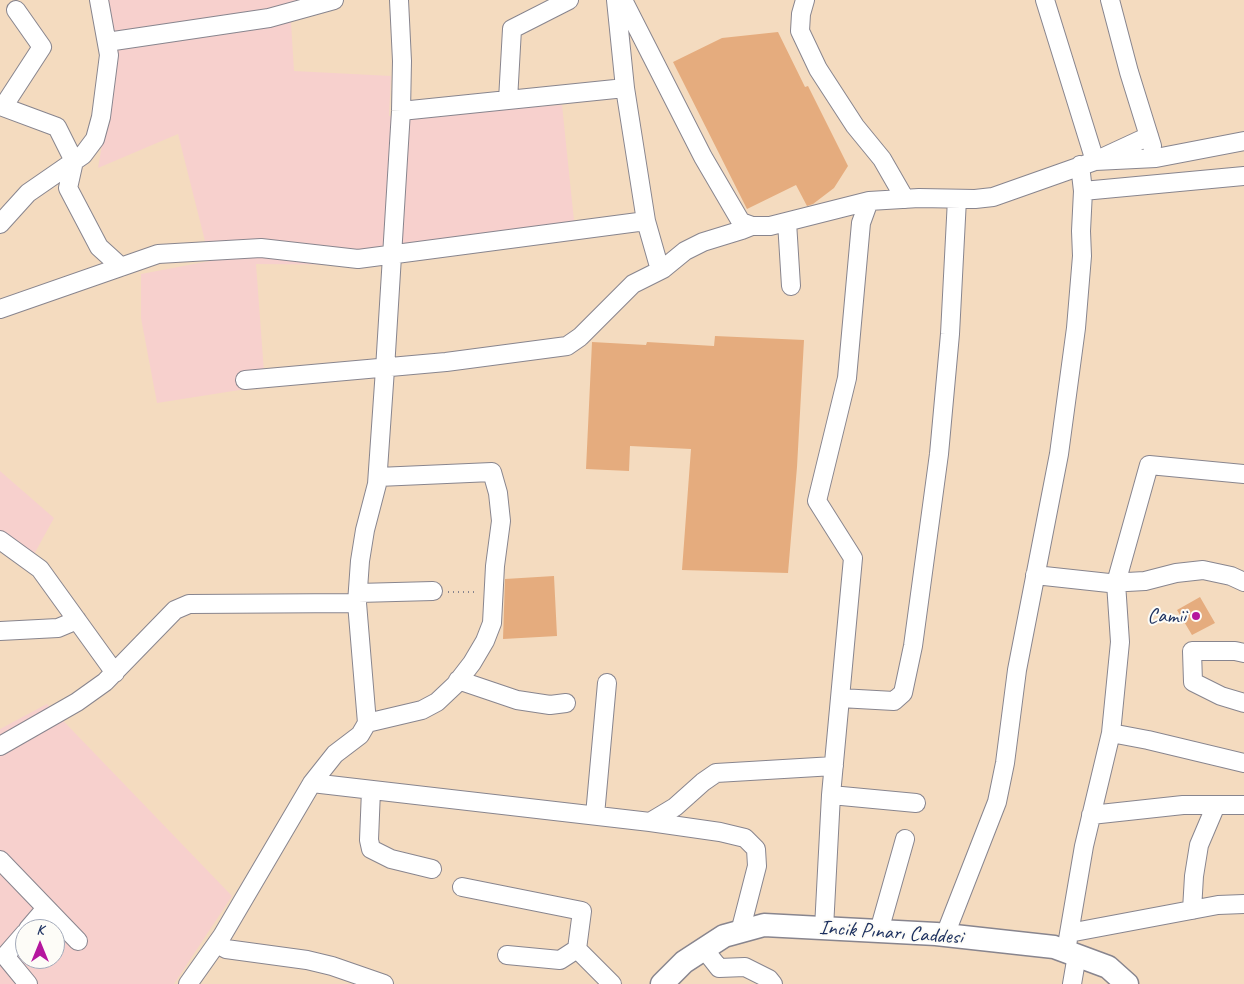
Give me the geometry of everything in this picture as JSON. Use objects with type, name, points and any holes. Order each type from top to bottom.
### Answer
[{"type":"main road","name":"Incik Pınarı Caddesi","points":[[664,983],[684,962],[724,936],[764,925],[945,935],[1054,947],[1070,946],[1108,967],[1126,984]]},
{"type":"street","points":[[0,224],[28,193],[83,155],[95,139],[101,117],[109,55],[99,0]]},
{"type":"street","points":[[107,42],[269,18],[334,0]]},
{"type":"street","points":[[188,984],[216,944],[312,783],[336,754],[360,735],[367,723],[358,598],[364,530],[378,477],[401,111],[402,61],[399,0]]},
{"type":"street","points":[[508,100],[512,29],[569,0]]},
{"type":"street","points":[[616,0],[625,88],[646,222],[660,270]]},
{"type":"street","points":[[623,0],[703,156],[741,222],[752,226],[770,226],[869,201],[975,199],[993,196],[1088,163],[1149,136]]},
{"type":"street","points":[[805,0],[801,14],[800,31],[818,69],[855,126],[882,159],[905,199]]},
{"type":"street","points":[[945,935],[997,802],[1005,763],[1017,670],[1059,454],[1076,328],[1082,256],[1083,191],[1088,163],[1045,0]]},
{"type":"street","points":[[1110,0],[1129,72],[1156,158]]},
{"type":"street","points":[[16,10],[42,47],[3,107],[57,127],[74,162],[68,188],[99,247],[120,267]]},
{"type":"street","points":[[401,111],[625,88]]},
{"type":"street","points":[[1088,163],[1156,158],[1244,141]]},
{"type":"street","points":[[1083,191],[1244,176]]},
{"type":"street","points":[[840,698],[894,701],[903,693],[913,646],[940,454],[950,334],[957,198]]},
{"type":"street","points":[[824,928],[831,795],[852,558],[817,501],[847,378],[861,223],[869,201]]},
{"type":"street","points":[[0,308],[158,254],[261,248],[358,259],[646,222]]},
{"type":"street","points":[[787,222],[791,286]]},
{"type":"street","points":[[245,380],[385,369],[567,346],[634,284],[660,270],[685,251],[703,242],[752,226]]},
{"type":"street","points":[[1072,984],[1070,946],[1084,846],[1111,733],[1120,642],[1116,583],[1149,465],[1244,474]]},
{"type":"street","points":[[367,723],[422,710],[437,702],[472,663],[485,641],[492,623],[495,566],[501,521],[498,492],[492,472],[378,477]]},
{"type":"street","points":[[0,540],[40,569],[115,674]]},
{"type":"street","points":[[1036,575],[1116,583],[1145,581],[1176,572],[1203,570],[1231,576],[1244,582]]},
{"type":"street","points":[[0,746],[77,702],[115,674],[175,610],[189,604],[358,598],[433,591]]},
{"type":"street","points":[[0,631],[58,628],[76,620]]},
{"type":"street","points":[[1244,653],[1234,651],[1192,651],[1193,682],[1221,696],[1244,703]]},
{"type":"street","points":[[458,680],[516,700],[550,705],[566,703]]},
{"type":"street","points":[[595,815],[607,683]]},
{"type":"street","points":[[1111,733],[1244,763]]},
{"type":"street","points":[[650,822],[675,807],[716,773],[834,766]]},
{"type":"street","points":[[312,783],[595,815],[720,832],[745,838],[756,848],[757,866],[740,932]]},
{"type":"street","points":[[371,790],[369,840],[371,849],[391,859],[432,868]]},
{"type":"street","points":[[831,795],[916,803]]},
{"type":"street","points":[[1192,910],[1194,876],[1199,845],[1216,804]]},
{"type":"street","points":[[1092,816],[1183,805],[1244,805]]},
{"type":"street","points":[[879,931],[904,839]]},
{"type":"street","points":[[0,860],[78,941]]},
{"type":"street","points":[[462,887],[582,911],[577,949],[560,960],[507,955]]},
{"type":"street","points":[[1070,946],[1192,910],[1218,905],[1244,904]]},
{"type":"street","points":[[37,919],[46,908]]},
{"type":"street","points":[[15,944],[5,956],[15,968]]},
{"type":"street","points":[[216,944],[226,949],[307,960],[332,966],[384,984]]},
{"type":"street","points":[[577,949],[612,984]]},
{"type":"street","points":[[704,949],[720,968],[745,967],[769,979],[773,984]]},
{"type":"street","points":[[16,969],[28,984]]},
{"type":"path","points":[[433,591],[494,593]]},
{"type":"shaded area","points":[[108,0],[302,0],[290,6],[294,71],[391,76],[389,116],[562,105],[576,240],[374,265],[256,264],[265,386],[157,403],[141,318],[141,274],[210,261],[178,134],[98,168],[115,69]]},
{"type":"shaded area","points":[[0,471],[54,518],[27,567],[0,549]]},
{"type":"shaded area","points":[[47,704],[232,896],[174,984],[0,984],[0,729]]},
{"type":"building","points":[[778,32],[805,87],[808,86],[848,166],[834,188],[813,204],[807,206],[796,185],[747,209],[673,62],[722,38]]},
{"type":"building","points":[[715,336],[804,340],[797,467],[788,573],[682,570],[691,449],[630,446],[629,471],[586,469],[592,342],[646,345],[647,342],[714,346]]},
{"type":"building","points":[[554,576],[557,636],[503,639],[505,579]]},
{"type":"building","name":"Camii","points":[[1200,597],[1215,623],[1192,635],[1177,610]]},
{"type":"place","name":"Camii","points":[[1196,616]]}]
